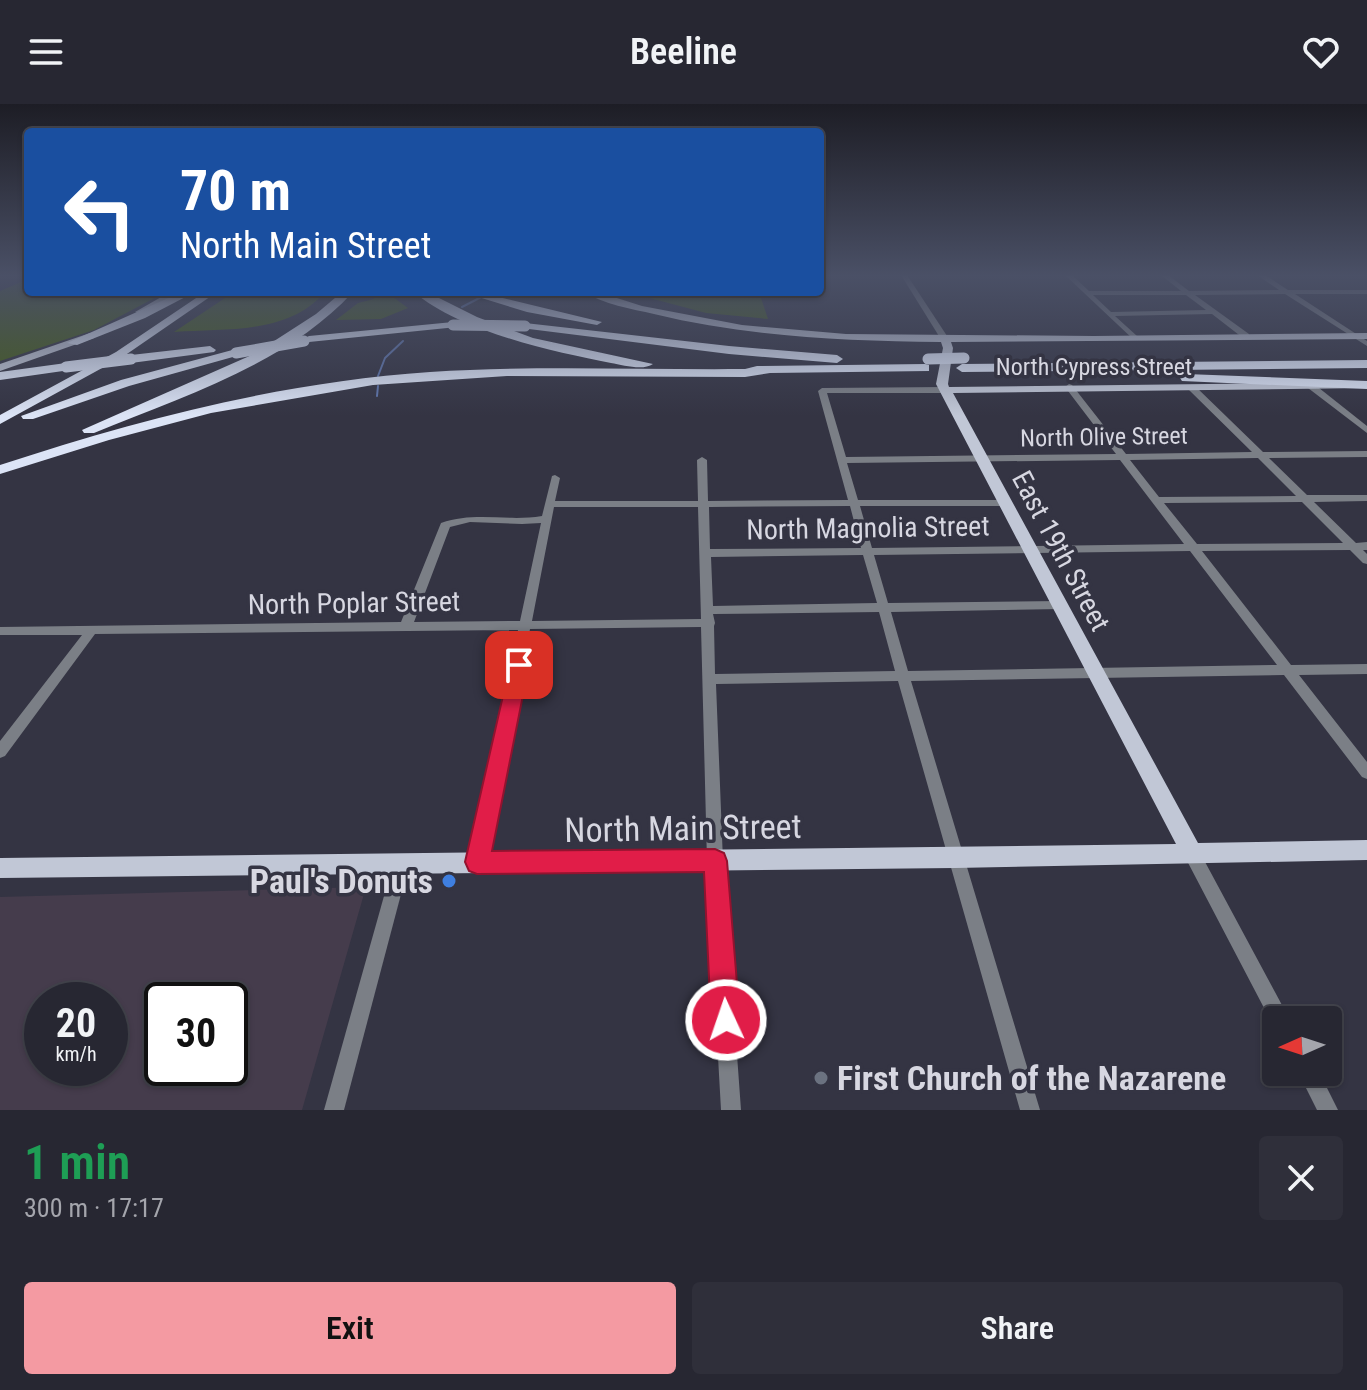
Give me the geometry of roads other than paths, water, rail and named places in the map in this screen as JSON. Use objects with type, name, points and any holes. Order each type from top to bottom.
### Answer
[{"type":"highway","points":[[73,343],[121,322]]},
{"type":"highway","points":[[0,420],[120,354],[168,322]]},
{"type":"highway","points":[[0,467],[231,370],[291,337],[310,322]]},
{"type":"highway","points":[[482,322],[507,334],[574,353],[668,366],[769,370]]},
{"type":"highway","points":[[604,322],[769,353]]},
{"type":"highway","points":[[0,376],[253,345],[453,325],[525,326],[828,359],[926,363],[1366,355]]},
{"type":"highway","points":[[0,427],[113,387],[236,353],[312,339]]},
{"type":"highway","points":[[992,368],[1366,355]]},
{"type":"highway","points":[[0,467],[174,418],[276,396],[357,384],[482,374],[745,373],[926,363]]},
{"type":"highway","points":[[963,363],[1065,374],[1367,385]]},
{"type":"main road","points":[[0,368],[73,343],[116,322]]},
{"type":"main road","points":[[707,322],[745,329],[843,338],[1361,336]]},
{"type":"main road","points":[[945,339],[948,348],[941,380],[945,390]]},
{"type":"main road","name":"North Cypress Street","points":[[945,390],[1367,385]]},
{"type":"main road","name":"East 19th Street","points":[[945,390],[1191,852]]},
{"type":"main road","name":"North Main Street","points":[[0,868],[955,858],[1367,850]]},
{"type":"street","points":[[934,322],[945,339]]},
{"type":"street","points":[[1117,322],[1134,338]]},
{"type":"street","points":[[1226,322],[1246,336]]},
{"type":"street","points":[[1337,322],[1361,336],[1366,355]]},
{"type":"street","points":[[1311,386],[1367,430]]},
{"type":"street","points":[[1069,387],[1367,773]]},
{"type":"street","points":[[1192,388],[1367,560]]},
{"type":"street","name":"North Cypress Street","points":[[842,460],[822,391],[945,390]]},
{"type":"street","name":"North Olive Street","points":[[842,460],[1367,454]]},
{"type":"street","points":[[702,460],[715,861],[731,1110]]},
{"type":"street","points":[[842,460],[1030,1110]]},
{"type":"street","points":[[477,862],[528,625],[555,478]]},
{"type":"street","points":[[1156,500],[1367,498]]},
{"type":"street","name":"North Magnolia Street","points":[[406,626],[442,528],[457,521],[531,521],[550,511],[704,504],[1006,503]]},
{"type":"street","name":"North Magnolia Street","points":[[706,553],[1367,546]]},
{"type":"street","name":"North Poplar Street","points":[[0,631],[528,625],[884,607],[1061,605]]},
{"type":"street","points":[[0,752],[92,630]]},
{"type":"street","points":[[711,679],[1367,669]]},
{"type":"street","points":[[1191,852],[1274,1006]]},
{"type":"street","points":[[334,1110],[401,864]]},
{"type":"street","points":[[1315,1086],[1328,1110]]},
{"type":"waterway","points":[[378,376],[385,358],[403,341]]},
{"type":"waterway","points":[[377,396],[378,386]]},
{"type":"place","name":"Paul's Donuts","points":[[449,881]]},
{"type":"place","name":"First Church of the Nazarene","points":[[821,1078]]}]
